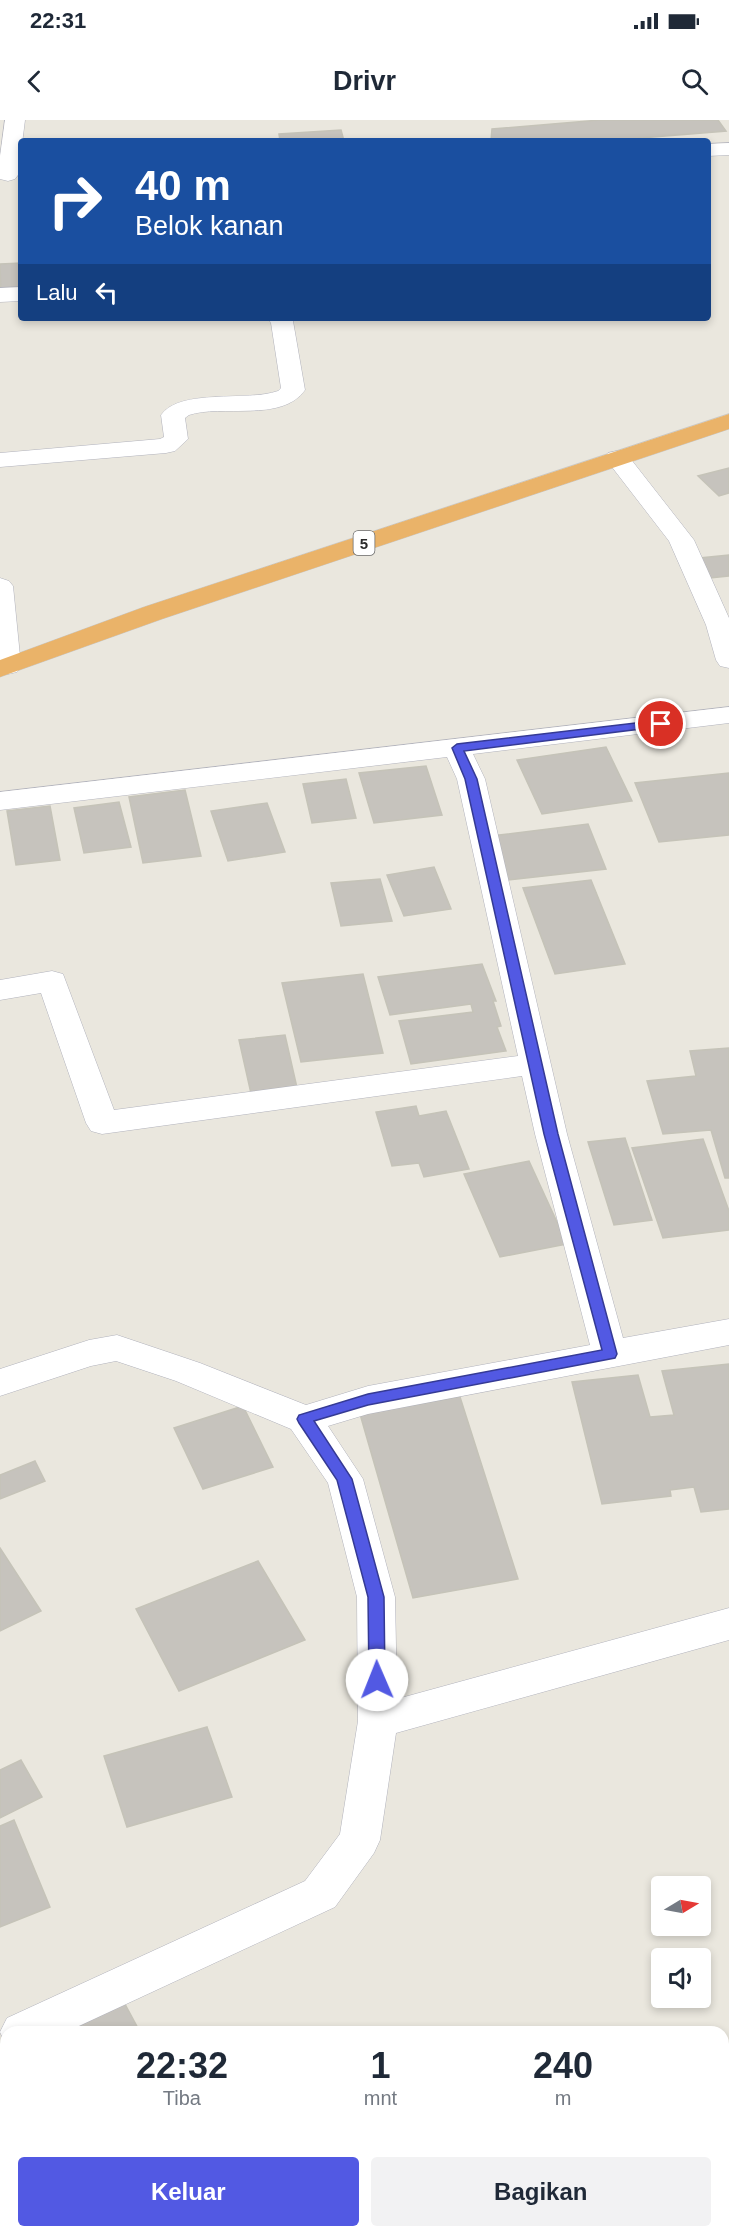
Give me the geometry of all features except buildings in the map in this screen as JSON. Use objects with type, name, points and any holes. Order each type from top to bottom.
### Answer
[{"type":"highway","name":"5","points":[[4,668],[153,613],[729,421]]},
{"type":"street","points":[[10,175],[15,120]]},
{"type":"street","points":[[711,150],[729,149]]},
{"type":"street","points":[[0,295],[18,294]]},
{"type":"street","points":[[0,460],[166,446],[176,439],[173,415],[181,410],[193,406],[275,400],[289,396],[293,390],[282,321]]},
{"type":"street","points":[[617,458],[681,540],[719,625],[729,660]]},
{"type":"street","points":[[0,586],[4,668]]},
{"type":"street","points":[[0,801],[729,715]]},
{"type":"street","points":[[457,748],[471,779],[535,1064],[582,1253],[610,1354]]},
{"type":"street","points":[[0,990],[52,981],[102,1123],[535,1064]]},
{"type":"street","points":[[304,1419],[368,1400],[729,1332]]},
{"type":"street","points":[[0,1383],[89,1353],[117,1348],[188,1372],[304,1419],[345,1479],[376,1597],[378,1721],[360,1840],[320,1894],[35,2026]]},
{"type":"street","points":[[378,1721],[729,1624]]},
{"type":"route","points":[[377,1680],[376,1597],[345,1479],[304,1419],[368,1400],[610,1354],[551,1134],[512,971],[471,779],[457,748],[661,724]]}]
